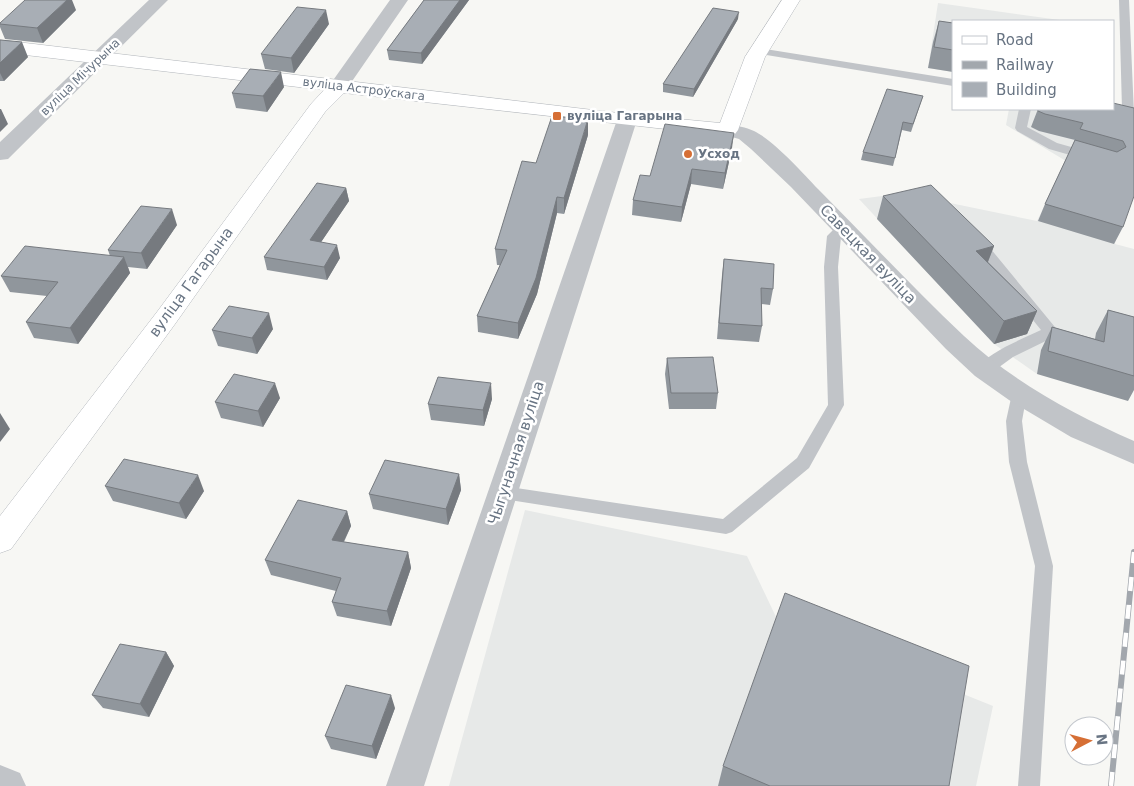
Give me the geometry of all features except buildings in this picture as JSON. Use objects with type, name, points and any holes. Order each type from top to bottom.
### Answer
[{"type":"main road","points":[[728,130],[759,51],[791,0]]},
{"type":"main road","name":"вуліца Астроўскага","points":[[0,46],[627,120],[728,130]]},
{"type":"main road","name":"вуліца Гагарына","points":[[0,540],[166,318],[318,108],[339,86]]},
{"type":"street","name":"вуліца Мічурына","points":[[0,154],[159,0]]},
{"type":"street","name":"вуліца Гагарына","points":[[339,86],[399,0]]},
{"type":"street","name":"Чыгуначная вуліца","points":[[405,786],[627,120]]},
{"type":"street","name":"Савецкая вуліца","points":[[728,130],[746,135],[759,144],[955,343],[985,369],[1019,393],[1081,429],[1134,453]]},
{"type":"street","points":[[0,784],[7,786]]},
{"type":"lane","points":[[1107,110],[1128,114],[1124,0]]},
{"type":"lane","points":[[759,51],[952,83]]},
{"type":"lane","points":[[1025,110],[1021,128],[1053,146],[1101,160]]},
{"type":"lane","points":[[503,493],[726,527],[803,463],[836,405],[831,267],[834,236],[843,228]]},
{"type":"lane","points":[[966,228],[1051,332],[1006,353],[985,369]]},
{"type":"lane","points":[[1019,393],[1014,420],[1018,462],[1044,566],[1029,786]]},
{"type":"shaded area","points":[[938,3],[1060,20],[952,20],[952,72],[928,68]]},
{"type":"shaded area","points":[[1009,110],[1062,110],[1134,127],[1115,244],[1134,249],[1134,341],[1037,374],[994,344],[859,199],[882,196],[921,197],[1037,221],[1066,161],[1006,125]]},
{"type":"shaded area","points":[[525,510],[747,556],[777,619],[993,706],[976,786],[449,786]]},
{"type":"railway","points":[[1111,786],[1134,552]]},
{"type":"place","name":"вуліца Гагарына","points":[[557,116]]},
{"type":"place","name":"Усход","points":[[688,154]]}]
